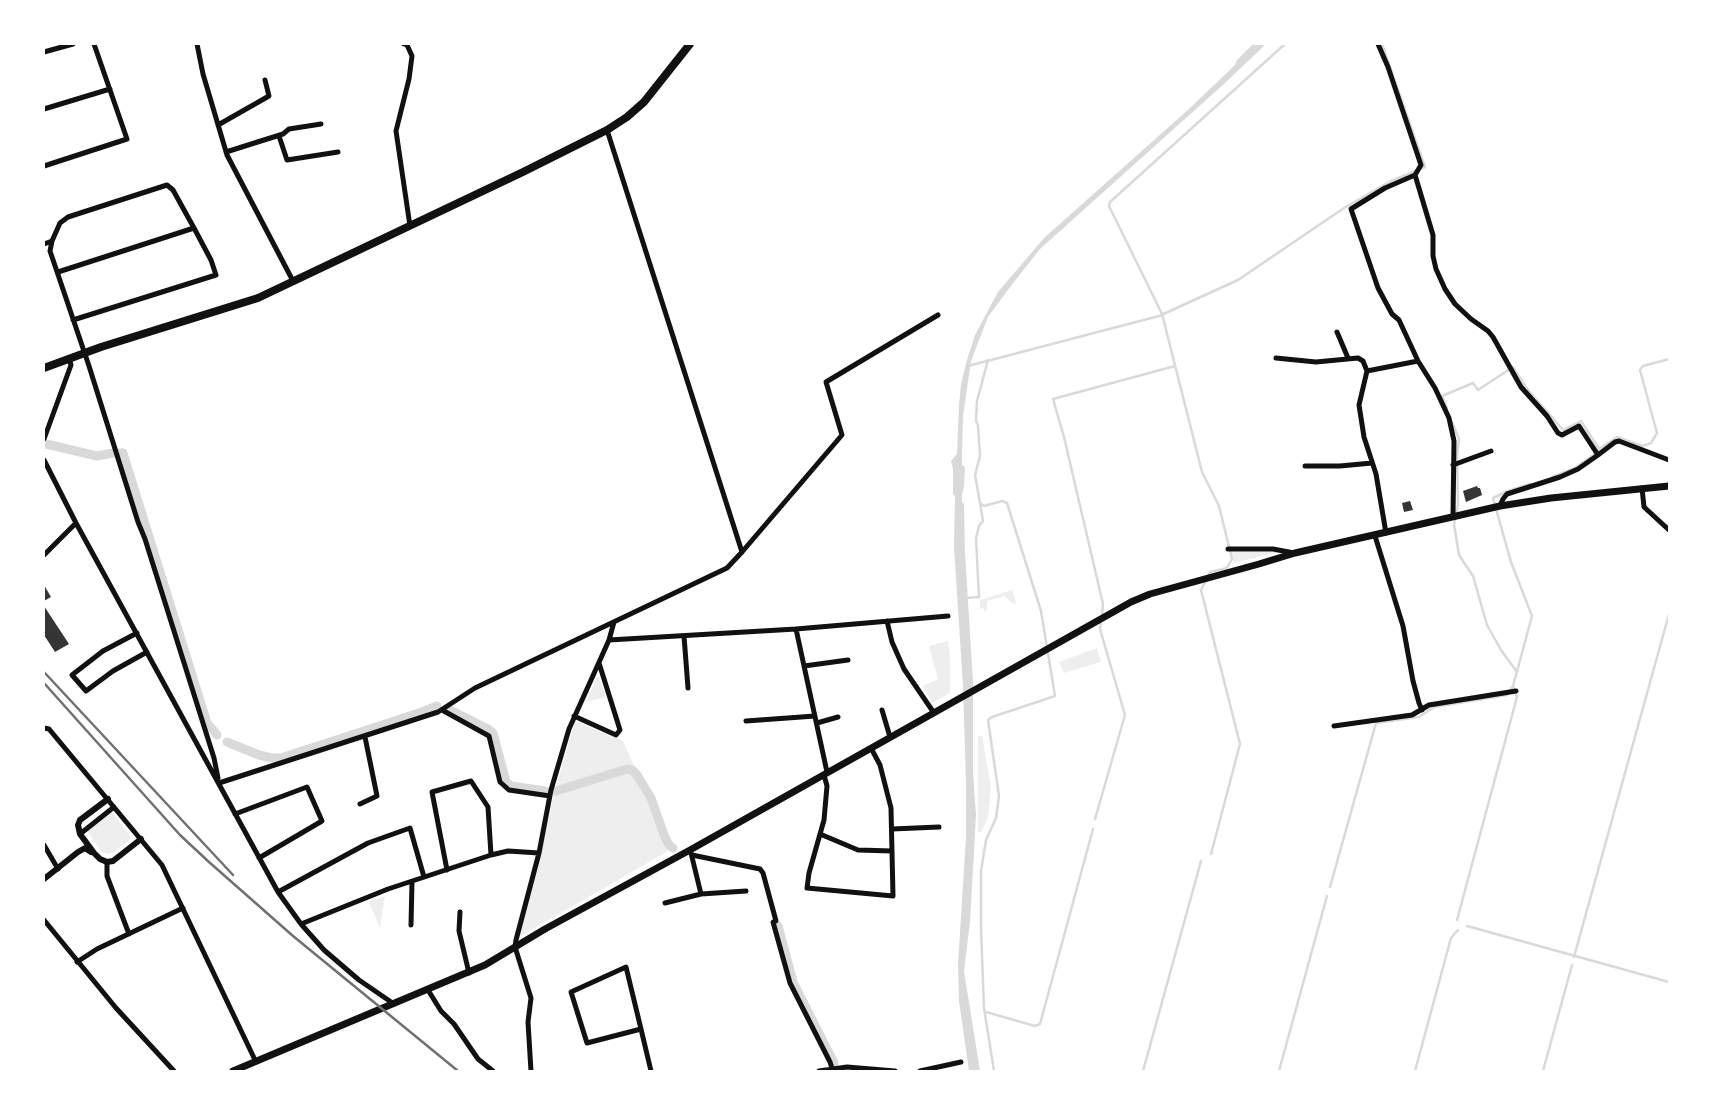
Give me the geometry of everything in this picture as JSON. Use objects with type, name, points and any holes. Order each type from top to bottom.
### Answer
[{"type":"main road","points":[[44,368],[84,353],[258,298],[607,130],[627,117],[644,102],[690,44]]},
{"type":"main road","points":[[233,1071],[469,973],[691,853],[980,686],[1131,602],[1150,594],[1294,553],[1500,506],[1551,498],[1669,486]]},
{"type":"street","points":[[44,52],[57,46],[73,44]]},
{"type":"street","points":[[44,166],[127,139],[94,44]]},
{"type":"street","points":[[197,44],[203,74],[226,152],[293,281]]},
{"type":"street","points":[[404,44],[408,45],[412,56],[409,79],[396,131],[410,226]]},
{"type":"street","points":[[1378,44],[1388,67],[1421,165],[1415,175],[1385,188],[1351,209],[1378,288],[1392,314],[1399,320],[1418,361],[1435,388],[1449,418],[1454,441],[1453,516]]},
{"type":"street","points":[[218,125],[269,96],[265,80]]},
{"type":"street","points":[[44,109],[110,89]]},
{"type":"street","points":[[226,152],[278,136],[289,129],[321,124]]},
{"type":"street","points":[[607,130],[742,552]]},
{"type":"street","points":[[278,136],[287,160],[338,152]]},
{"type":"street","points":[[1415,175],[1433,235],[1433,256],[1436,269],[1445,289],[1466,314],[1493,337],[1521,387],[1547,416],[1558,433],[1562,435],[1579,426],[1598,455]]},
{"type":"street","points":[[74,320],[216,275],[211,260],[194,228],[172,190],[167,185],[68,216],[60,223],[50,251],[145,539],[214,758],[219,783]]},
{"type":"street","points":[[58,272],[194,228]]},
{"type":"street","points":[[44,244],[52,241]]},
{"type":"street","points":[[219,783],[442,710],[475,688],[727,568],[842,435],[826,382],[938,315]]},
{"type":"street","points":[[1337,332],[1348,358]]},
{"type":"street","points":[[44,439],[71,365],[69,358]]},
{"type":"street","points":[[1276,358],[1316,362],[1358,358],[1363,361],[1367,371],[1359,405],[1364,437],[1376,474],[1386,533]]},
{"type":"street","points":[[1367,371],[1418,361]]},
{"type":"street","points":[[1500,506],[1507,494],[1560,477],[1578,469],[1615,442],[1619,441],[1669,460]]},
{"type":"street","points":[[1453,465],[1492,451]]},
{"type":"street","points":[[44,460],[76,523],[278,892],[301,924],[324,950],[359,980],[394,1004]]},
{"type":"street","points":[[1305,466],[1340,466],[1372,463]]},
{"type":"street","points":[[1642,488],[1644,506],[1669,530]]},
{"type":"street","points":[[44,554],[76,523]]},
{"type":"street","points":[[1375,536],[1403,626],[1413,680],[1422,710]]},
{"type":"street","points":[[1228,549],[1273,549],[1294,553]]},
{"type":"street","points":[[608,640],[796,629],[948,616]]},
{"type":"street","points":[[887,621],[892,642],[904,669],[934,713]]},
{"type":"street","points":[[531,1071],[528,1022],[531,998],[515,947],[539,853],[550,796],[574,716],[599,663],[614,622]]},
{"type":"street","points":[[796,629],[817,723],[827,786],[824,820],[809,873],[807,888],[893,896],[891,808],[880,765],[871,748]]},
{"type":"street","points":[[137,633],[103,651],[72,675],[86,691],[113,671],[147,652]]},
{"type":"street","points":[[684,636],[688,688]]},
{"type":"street","points":[[804,666],[848,660]]},
{"type":"street","points":[[574,716],[616,735],[620,730],[599,663]]},
{"type":"street","points":[[1334,726],[1412,715],[1429,705],[1516,691]]},
{"type":"street","points":[[442,710],[489,736],[500,782],[509,790],[550,796]]},
{"type":"street","points":[[882,710],[890,737]]},
{"type":"street","points":[[746,721],[815,716]]},
{"type":"street","points":[[817,723],[838,717]]},
{"type":"street","points":[[44,728],[49,730],[162,865],[256,1062]]},
{"type":"street","points":[[360,804],[377,796],[364,737]]},
{"type":"street","points":[[447,870],[432,792],[472,781],[488,807],[491,855]]},
{"type":"street","points":[[235,814],[308,787],[322,821],[259,858]]},
{"type":"street","points":[[78,852],[82,844],[78,825],[80,820],[108,799]]},
{"type":"street","points":[[80,834],[114,807]]},
{"type":"street","points":[[892,829],[939,826]]},
{"type":"street","points":[[278,892],[368,843],[410,828],[424,877]]},
{"type":"street","points":[[80,834],[94,853],[100,859],[107,862],[113,860],[141,839]]},
{"type":"street","points":[[820,834],[858,850],[892,851]]},
{"type":"street","points":[[44,845],[58,869]]},
{"type":"street","points":[[44,879],[78,852],[86,848],[94,853]]},
{"type":"street","points":[[301,924],[388,889],[491,855],[508,850],[539,853]]},
{"type":"street","points":[[701,894],[691,853],[760,869],[763,873],[776,921],[773,922],[790,983],[833,1070]]},
{"type":"street","points":[[107,862],[107,876],[129,934]]},
{"type":"street","points":[[411,925],[412,882]]},
{"type":"street","points":[[665,903],[701,894],[746,891]]},
{"type":"street","points":[[77,962],[96,949],[183,908]]},
{"type":"street","points":[[460,912],[459,931],[469,973]]},
{"type":"street","points":[[44,920],[116,1008],[174,1071]]},
{"type":"street","points":[[641,1029],[587,1043],[571,992],[626,968],[641,1029],[651,1071]]},
{"type":"street","points":[[428,990],[441,1011],[454,1024],[478,1059],[493,1071]]},
{"type":"street","points":[[920,1071],[961,1062]]},
{"type":"street","points":[[819,1071],[847,1067],[895,1071]]},
{"type":"shaded area","points":[[1253,44],[1266,44],[1040,249],[988,317],[971,361],[963,416],[962,465],[965,467],[962,502],[964,504],[973,681],[973,773],[976,815],[970,922],[964,971],[980,1071],[969,1071],[959,1001],[958,964],[966,837],[966,784],[963,686],[954,547],[955,496],[953,494],[953,469],[951,461],[957,454],[961,384],[967,360],[975,335],[998,292],[1044,238],[1190,108],[1235,65],[1237,60]]},
{"type":"shaded area","points":[[1231,552],[1278,552],[1234,563]]},
{"type":"shaded area","points":[[1012,590],[1016,603],[1013,604],[1004,596],[987,601],[987,611],[984,611],[984,608],[980,609],[980,600]]},
{"type":"shaded area","points":[[948,641],[950,693],[932,703],[923,686],[938,679],[929,646]]},
{"type":"shaded area","points":[[1097,648],[1101,662],[1064,673],[1059,662]]},
{"type":"shaded area","points":[[597,677],[599,677],[606,697],[586,702]]},
{"type":"shaded area","points":[[575,721],[623,741],[670,850],[519,937],[554,794]]},
{"type":"shaded area","points":[[978,736],[982,736],[991,788],[988,818],[981,832],[978,832]]},
{"type":"shaded area","points":[[112,813],[131,836],[130,840],[109,854],[102,852],[88,832],[89,829]]},
{"type":"shaded area","points":[[385,896],[380,928],[369,902]]},
{"type":"building","points":[[1477,486],[1480,488],[1482,495],[1466,502],[1463,491]]},
{"type":"building","points":[[1410,501],[1413,510],[1404,512],[1402,503]]},
{"type":"building","points":[[44,585],[51,597],[44,601]]},
{"type":"building","points":[[44,606],[69,644],[55,652],[44,635]]},
{"type":"waterway","points":[[1211,854],[1240,744],[1201,590],[1210,572],[1227,568],[1232,559],[1219,506],[1202,472],[1162,314],[1109,206],[1110,202],[1285,44]]},
{"type":"waterway","points":[[968,366],[1159,316],[1238,280],[1344,208],[1391,181],[1425,167],[1382,44]]},
{"type":"waterway","points":[[1552,477],[1575,468],[1617,437],[1643,446],[1651,443],[1657,433],[1640,370],[1643,366],[1669,359]]},
{"type":"waterway","points":[[988,360],[977,401],[976,421],[978,425],[980,456],[975,475],[980,503],[984,506],[1002,501],[1007,503],[1041,611],[1055,696],[988,720],[999,796],[996,818],[986,840],[981,871],[981,929],[984,1008],[994,1071]]},
{"type":"waterway","points":[[1102,616],[1103,604],[1064,437],[1053,399],[1175,366]]},
{"type":"waterway","points":[[1447,408],[1442,396],[1473,383],[1478,390],[1513,367],[1528,390],[1563,430],[1581,421],[1599,449]]},
{"type":"waterway","points":[[1452,422],[1459,439],[1457,455],[1458,505],[1454,524],[1459,555],[1473,576],[1487,625],[1501,650],[1517,672]]},
{"type":"waterway","points":[[46,444],[97,456],[113,453]]},
{"type":"waterway","points":[[119,453],[123,453],[207,723],[217,735]]},
{"type":"waterway","points":[[1457,920],[1517,697],[1513,686],[1532,616],[1511,562],[1493,498],[1530,484]]},
{"type":"waterway","points":[[966,598],[979,597],[976,538],[979,526],[983,521],[980,503]]},
{"type":"waterway","points":[[1574,957],[1669,614]]},
{"type":"waterway","points":[[1095,819],[1125,715],[1100,629],[1101,621]]},
{"type":"waterway","points":[[1330,887],[1376,723],[1419,717],[1434,707],[1507,695],[1513,686]]},
{"type":"waterway","points":[[227,742],[259,755],[281,758],[437,706]]},
{"type":"waterway","points":[[450,710],[493,733],[506,782],[511,786],[545,791]]},
{"type":"waterway","points":[[556,791],[627,769],[632,770],[651,798],[664,835],[669,845],[673,848]]},
{"type":"waterway","points":[[986,1012],[1035,1026],[1040,1024],[1093,829]]},
{"type":"waterway","points":[[1143,1071],[1201,861]]},
{"type":"waterway","points":[[1279,1071],[1327,896]]},
{"type":"waterway","points":[[778,926],[793,982],[834,1063]]},
{"type":"waterway","points":[[1467,926],[1669,982]]},
{"type":"waterway","points":[[1415,1071],[1451,938],[1458,930]]},
{"type":"waterway","points":[[1543,1071],[1572,965]]},
{"type":"railway","points":[[44,672],[233,875]]},
{"type":"railway","points":[[44,683],[180,835],[293,936],[458,1071]]}]
